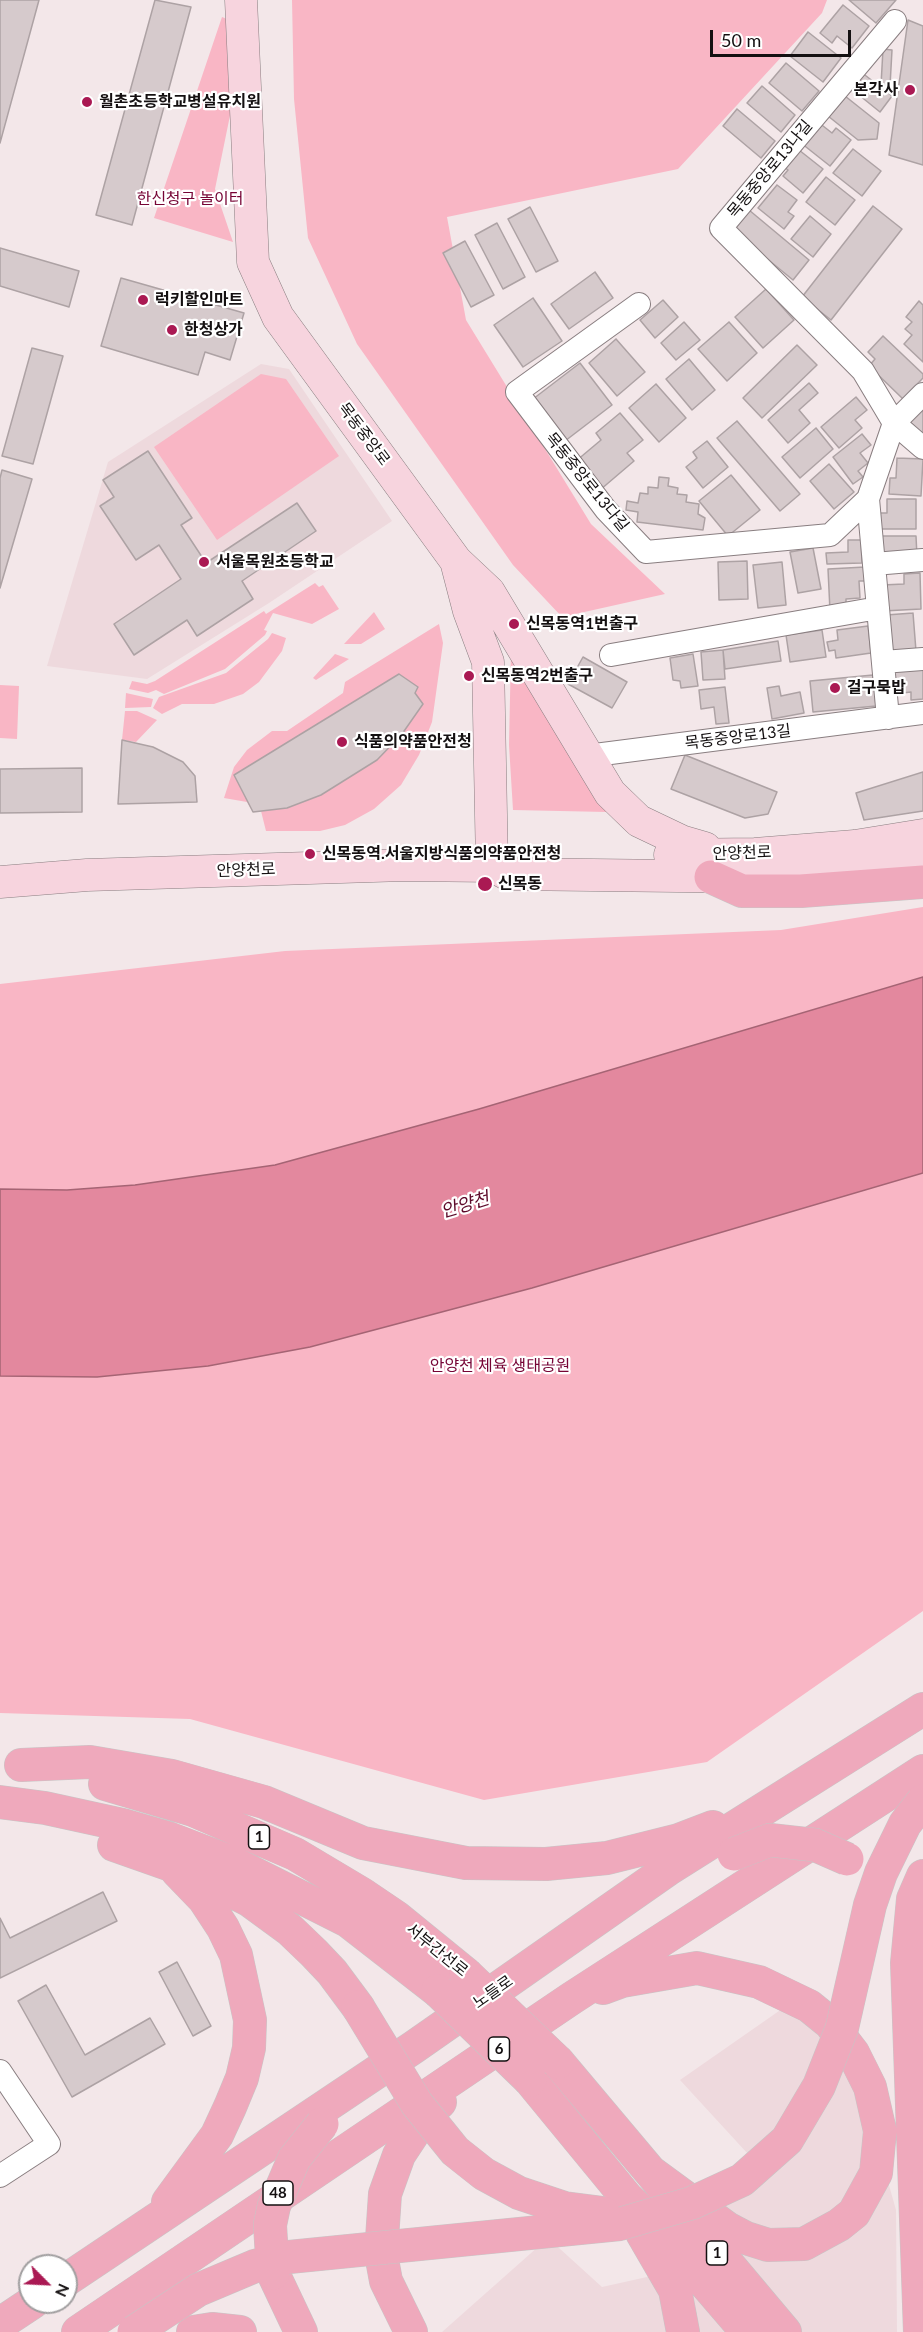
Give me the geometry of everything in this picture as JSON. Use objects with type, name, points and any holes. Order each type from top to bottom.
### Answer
[{"type":"main road","name":"목동중앙로","points":[[241,0],[254,262],[278,317],[456,561],[469,611],[488,662],[492,866]]},
{"type":"main road","points":[[456,561],[489,592],[610,794],[639,821],[681,841],[720,866],[742,891],[801,891],[920,862]]},
{"type":"main road","name":"안양천로","points":[[0,882],[87,875],[404,865],[492,866],[507,874],[720,866],[855,846],[920,862]]},
{"type":"main road","name":"노들로","points":[[78,2272],[414,2047],[670,1868],[923,1708]]},
{"type":"main road","points":[[10,1764],[90,1762],[172,1776],[264,1802],[363,1843],[439,1859],[494,1865],[546,1864],[607,1858],[679,1840],[768,1807]]},
{"type":"main road","name":"서부간선로","points":[[10,1764],[162,1799],[267,1841],[362,1894],[428,1942],[466,1974],[558,2062],[785,2332]]},
{"type":"main road","name":"6","points":[[78,2332],[572,1998],[923,1771]]},
{"type":"main road","points":[[0,1824],[71,1834],[169,1863],[202,1875],[249,1900],[290,1930],[332,1972],[358,2007],[429,2123],[469,2163],[502,2184],[541,2202],[601,2213],[635,2207],[692,2203],[742,2180],[787,2140],[819,2086],[833,2053],[870,1905],[891,1848],[905,1824],[923,1801]]},
{"type":"main road","name":"서부간선로","points":[[0,1802],[45,1808],[123,1825],[168,1838],[233,1863],[348,1921],[438,1991],[530,2080],[635,2207],[655,2225],[747,2332]]},
{"type":"main road","points":[[670,1868],[734,1854],[770,1840],[814,1845],[847,1859],[876,1877],[895,1912],[907,1963]]},
{"type":"main road","points":[[154,2221],[216,2135],[242,2078],[250,2020],[245,1988],[227,1937],[211,1909],[169,1863]]},
{"type":"main road","points":[[920,2332],[907,1963],[913,1899],[923,1876]]},
{"type":"main road","points":[[572,1998],[622,1981],[698,1968],[759,1982],[809,2006],[830,2023],[853,2053],[870,2087],[880,2131],[876,2173],[854,2213],[839,2225],[804,2244],[761,2244],[727,2228],[652,2173]]},
{"type":"main road","name":"48","points":[[301,2332],[273,2273],[270,2225],[274,2206],[294,2159],[322,2124],[414,2047]]},
{"type":"main road","points":[[410,2331],[386,2281],[381,2254],[385,2193],[399,2155],[424,2117],[487,2057]]},
{"type":"main road","points":[[134,2332],[198,2290],[255,2266],[289,2257],[620,2224],[635,2207]]},
{"type":"main road","points":[[635,2207],[643,2235],[675,2290],[683,2332]]},
{"type":"main road","points":[[0,2324],[18,2312]]},
{"type":"main road","points":[[193,2332],[212,2329],[240,2332]]},
{"type":"street","name":"목동중앙로13나길","points":[[895,21],[721,228],[863,370],[894,423],[923,448]]},
{"type":"street","name":"목동중앙로13다길","points":[[639,304],[517,392],[602,505],[646,552],[830,535],[868,499],[894,423]]},
{"type":"street","points":[[894,423],[923,394]]},
{"type":"street","points":[[868,499],[888,718]]},
{"type":"street","points":[[874,564],[923,560]]},
{"type":"street","points":[[611,655],[878,608]]},
{"type":"street","points":[[883,662],[923,659]]},
{"type":"street","name":"목동중앙로13길","points":[[587,756],[923,713]]},
{"type":"street","points":[[0,2072],[49,2144],[0,2176]]},
{"type":"shaded area","name":"서울목원초등학교","points":[[261,364],[289,369],[392,521],[269,603],[147,679],[47,666],[108,462]]},
{"type":"shaded area","points":[[789,2004],[859,2079],[896,2210],[897,2332],[442,2332],[548,2238],[602,2287],[647,2277],[759,2166],[680,2080]]},
{"type":"green space","points":[[292,0],[827,0],[822,13],[678,169],[447,217],[466,320],[591,524],[665,594],[562,617],[513,565],[357,344],[308,238],[294,99]]},
{"type":"green space","name":"한신청구 놀이터","points":[[222,17],[237,23],[235,91],[215,189],[233,242],[154,218]]},
{"type":"green space","points":[[261,374],[286,379],[339,456],[217,540],[154,447]]},
{"type":"green space","points":[[315,583],[319,587],[323,585],[339,609],[312,624],[273,613],[264,630],[267,631],[265,635],[225,669],[164,694],[156,690],[148,693],[129,689],[132,681],[147,684],[155,681],[264,611],[266,614]]},
{"type":"green space","points":[[374,612],[385,629],[361,644],[344,644]]},
{"type":"green space","points":[[439,624],[443,643],[432,722],[419,755],[401,785],[374,809],[345,825],[320,831],[266,831],[261,811],[253,812],[247,802],[224,798],[234,767],[247,750],[272,731],[287,731],[343,693],[345,682]]},
{"type":"green space","points":[[272,633],[286,638],[282,651],[259,682],[243,694],[214,704],[182,704],[162,714],[153,708],[159,697],[226,673],[268,639]]},
{"type":"green space","points":[[511,651],[607,812],[513,810],[509,745]]},
{"type":"green space","points":[[335,654],[349,659],[316,680],[313,678]]},
{"type":"green space","points":[[0,685],[19,686],[17,739],[0,738]]},
{"type":"green space","points":[[126,693],[153,699],[151,707],[125,708]]},
{"type":"green space","points":[[125,711],[137,711],[157,720],[136,742],[122,740]]},
{"type":"green space","name":"안양천 체육 생태공원","points":[[923,907],[923,1611],[707,1762],[484,1800],[190,1719],[0,1713],[0,984],[285,951],[781,930]]},
{"type":"water","name":"안양천","points":[[923,977],[923,1173],[532,1288],[310,1347],[208,1366],[97,1377],[0,1376],[0,1189],[67,1190],[135,1185],[275,1165],[479,1109]]},
{"type":"building","points":[[0,0],[39,0],[0,143]]},
{"type":"building","points":[[155,0],[191,7],[132,225],[96,215]]},
{"type":"building","points":[[849,0],[896,0],[876,23]]},
{"type":"building","points":[[843,5],[869,26],[852,48],[837,36],[832,43],[820,33]]},
{"type":"building","name":"본각사","points":[[908,20],[923,26],[923,165],[889,155]]},
{"type":"building","points":[[808,32],[841,58],[823,82],[790,56]]},
{"type":"building","points":[[883,49],[892,50],[890,86],[881,85]]},
{"type":"building","points":[[786,63],[819,91],[802,111],[769,83]]},
{"type":"building","points":[[861,72],[892,96],[880,112],[849,87]]},
{"type":"building","points":[[762,86],[795,115],[781,132],[747,103]]},
{"type":"building","points":[[845,96],[879,123],[877,139],[858,140],[828,116]]},
{"type":"building","points":[[737,109],[775,141],[761,158],[723,126]]},
{"type":"building","points":[[818,122],[832,133],[836,128],[851,140],[830,166],[801,143]]},
{"type":"building","points":[[853,149],[881,171],[862,196],[833,173]]},
{"type":"building","points":[[799,150],[823,169],[803,193],[783,176],[788,170],[784,167]]},
{"type":"building","points":[[826,177],[855,200],[835,225],[806,202]]},
{"type":"building","points":[[777,185],[797,200],[788,212],[794,216],[784,229],[758,208]]},
{"type":"building","points":[[873,206],[902,229],[831,320],[802,297]]},
{"type":"building","points":[[530,207],[558,261],[536,272],[508,219]]},
{"type":"building","points":[[749,210],[809,260],[793,280],[732,230]]},
{"type":"building","points":[[810,216],[831,234],[813,257],[791,239]]},
{"type":"building","points":[[497,223],[525,277],[503,289],[475,235]]},
{"type":"building","points":[[465,241],[494,295],[471,307],[443,253]]},
{"type":"building","points":[[0,248],[79,271],[69,307],[0,286]]},
{"type":"building","points":[[595,272],[613,298],[569,329],[551,304]]},
{"type":"building","name":"한청상가","points":[[121,278],[244,313],[230,360],[205,352],[198,375],[101,346]]},
{"type":"building","points":[[766,289],[794,320],[763,348],[735,317]]},
{"type":"building","points":[[533,298],[562,341],[523,367],[494,325]]},
{"type":"building","points":[[663,300],[678,317],[655,338],[640,320]]},
{"type":"building","points":[[919,301],[923,305],[923,362],[904,344],[912,335],[905,329],[912,322],[906,317]]},
{"type":"building","points":[[684,322],[700,340],[676,360],[661,343]]},
{"type":"building","points":[[729,322],[757,353],[727,381],[698,349]]},
{"type":"building","points":[[883,336],[923,374],[923,378],[903,399],[869,366],[875,359],[868,352]]},
{"type":"building","points":[[616,339],[645,372],[617,396],[589,363]]},
{"type":"building","points":[[797,345],[817,365],[762,418],[743,398]]},
{"type":"building","points":[[32,348],[63,356],[33,464],[2,456]]},
{"type":"building","points":[[689,359],[715,390],[692,410],[666,379]]},
{"type":"building","points":[[580,363],[612,405],[565,441],[533,399]]},
{"type":"building","points":[[809,383],[818,393],[799,410],[810,423],[788,443],[768,420]]},
{"type":"building","points":[[656,384],[686,418],[659,442],[629,408]]},
{"type":"building","points":[[856,397],[867,410],[855,420],[862,428],[839,448],[821,427]]},
{"type":"building","points":[[923,408],[923,434],[910,422]]},
{"type":"building","points":[[620,413],[643,440],[627,453],[634,461],[600,490],[576,461],[601,440],[596,433]]},
{"type":"building","points":[[737,421],[800,494],[780,511],[717,438]]},
{"type":"building","points":[[816,428],[833,449],[800,478],[782,457]]},
{"type":"building","points":[[862,434],[871,445],[860,453],[868,463],[858,471],[863,477],[853,484],[833,457]]},
{"type":"building","points":[[707,441],[728,467],[703,488],[686,467],[697,458],[693,452]]},
{"type":"building","points":[[148,451],[192,518],[181,525],[206,563],[297,503],[316,531],[242,581],[253,599],[197,636],[187,620],[134,655],[114,624],[181,579],[159,545],[136,560],[100,506],[114,497],[103,480]]},
{"type":"building","points":[[897,458],[923,459],[921,496],[889,494],[890,478],[896,478]]},
{"type":"building","points":[[829,464],[854,492],[834,509],[810,481]]},
{"type":"building","points":[[2,470],[32,479],[0,588],[0,478]]},
{"type":"building","points":[[731,475],[760,510],[728,536],[699,501]]},
{"type":"building","points":[[659,477],[669,478],[668,486],[678,488],[677,494],[687,495],[686,502],[699,504],[698,514],[705,518],[703,530],[637,522],[638,512],[626,510],[627,501],[638,503],[640,493],[648,494],[648,487],[658,488]]},
{"type":"building","points":[[887,499],[916,499],[916,529],[879,529],[878,513],[887,513]]},
{"type":"building","points":[[879,536],[916,536],[917,557],[879,558]]},
{"type":"building","points":[[848,540],[861,540],[862,563],[827,564],[826,553],[848,552]]},
{"type":"building","points":[[813,548],[821,589],[798,593],[790,552]]},
{"type":"building","points":[[747,561],[748,599],[719,600],[718,562]]},
{"type":"building","points":[[782,562],[786,605],[758,608],[753,565]]},
{"type":"building","points":[[865,567],[866,581],[859,581],[860,598],[846,599],[846,610],[830,611],[828,569]]},
{"type":"building","points":[[920,573],[921,609],[883,611],[882,585],[904,584],[904,574]]},
{"type":"building","points":[[913,613],[916,651],[889,654],[886,615]]},
{"type":"building","points":[[868,626],[871,653],[836,658],[835,650],[829,651],[827,642],[838,640],[837,630]]},
{"type":"building","points":[[822,630],[826,657],[790,662],[786,635]]},
{"type":"building","points":[[778,641],[781,661],[725,669],[723,650]]},
{"type":"building","points":[[723,650],[725,679],[703,680],[701,652]]},
{"type":"building","points":[[693,654],[698,686],[681,688],[680,681],[673,680],[670,658]]},
{"type":"building","points":[[583,657],[627,682],[612,708],[568,684]]},
{"type":"building","points":[[923,667],[923,699],[911,700],[911,692],[892,694],[890,670]]},
{"type":"building","name":"식품의약품안전청","points":[[399,674],[418,687],[415,693],[423,704],[402,734],[377,760],[321,795],[287,808],[253,812],[234,775]]},
{"type":"building","points":[[873,675],[876,706],[813,712],[810,681]]},
{"type":"building","points":[[779,686],[781,696],[800,692],[804,713],[772,719],[767,688]]},
{"type":"building","points":[[725,687],[729,723],[716,724],[714,707],[701,709],[699,690]]},
{"type":"building","points":[[122,740],[153,747],[183,762],[195,776],[197,802],[118,804]]},
{"type":"building","points":[[685,755],[777,792],[768,814],[745,818],[671,789]]},
{"type":"building","points":[[82,768],[82,812],[0,813],[0,769]]},
{"type":"building","points":[[923,772],[923,811],[864,820],[856,793]]},
{"type":"building","points":[[103,1892],[117,1921],[0,1978],[0,1918],[10,1938]]},
{"type":"building","points":[[177,1962],[211,2026],[193,2036],[159,1972]]},
{"type":"building","points":[[46,1985],[85,2055],[150,2018],[165,2044],[72,2097],[18,2001]]},
{"type":"place","name":"본각사","points":[[910,90]]},
{"type":"place","name":"월촌초등학교병설유치원","points":[[87,102]]},
{"type":"place","name":"럭키할인마트","points":[[143,300]]},
{"type":"place","name":"한청상가","points":[[172,330]]},
{"type":"place","name":"서울목원초등학교","points":[[204,562]]},
{"type":"place","name":"신목동역1번출구","points":[[514,624]]},
{"type":"place","name":"신목동역2번출구","points":[[469,676]]},
{"type":"place","name":"걸구묵밥","points":[[835,688]]},
{"type":"place","name":"식품의약품안전청","points":[[342,742]]},
{"type":"place","name":"신목동역.서울지방식품의약품안전청","points":[[310,854]]},
{"type":"place","name":"신목동","points":[[485,884]]}]
